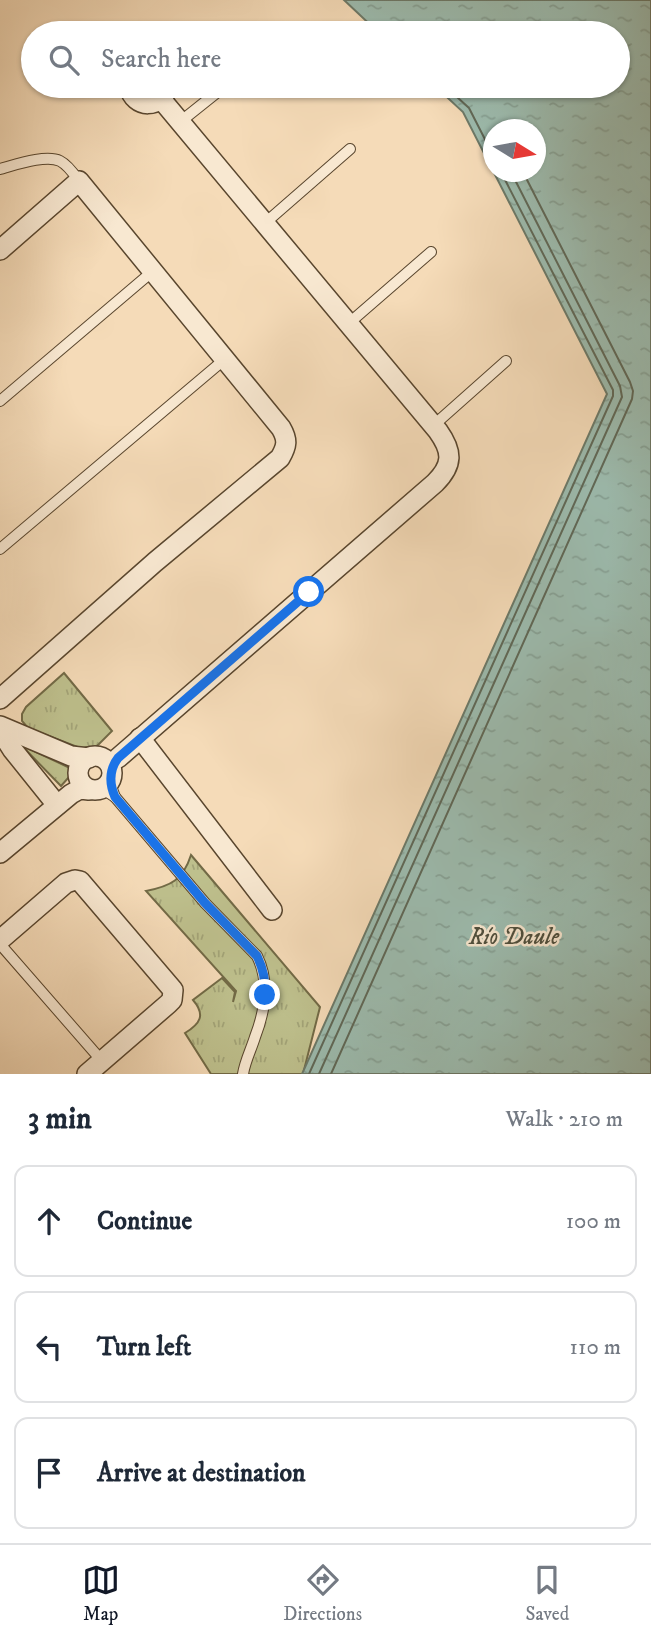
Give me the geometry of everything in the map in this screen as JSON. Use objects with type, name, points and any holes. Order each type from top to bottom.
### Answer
[{"type":"street","points":[[136,98],[142,103],[155,102],[159,98]]},
{"type":"street","points":[[0,853],[95,779],[443,475],[448,465],[446,442],[433,425],[180,122],[167,98]]},
{"type":"street","points":[[0,250],[79,181],[225,359],[285,435],[287,443],[280,458],[155,562],[0,699]]},
{"type":"street","points":[[0,728],[71,757],[95,779]]},
{"type":"street","points":[[0,728],[12,749],[95,779]]},
{"type":"street","points":[[140,738],[272,910]]},
{"type":"street","points":[[0,942],[66,883],[80,881],[173,990],[172,1000],[94,1068]]},
{"type":"lane","points":[[180,122],[210,98]]},
{"type":"lane","points":[[264,224],[350,149]]},
{"type":"lane","points":[[0,169],[51,159],[68,167],[79,181]]},
{"type":"lane","points":[[348,324],[431,253]]},
{"type":"lane","points":[[0,401],[153,271]]},
{"type":"lane","points":[[0,549],[225,359]]},
{"type":"lane","points":[[433,425],[506,361]]},
{"type":"lane","points":[[95,779],[205,903],[257,956],[265,980],[265,995],[258,1028],[245,1061],[243,1074]]},
{"type":"lane","points":[[0,942],[94,1068]]},
{"type":"green space","points":[[64,673],[112,731],[96,747],[80,748],[28,728],[22,721],[26,707]]},
{"type":"green space","points":[[21,745],[70,768],[69,777],[61,786]]},
{"type":"green space","points":[[191,855],[320,1007],[303,1074],[211,1074],[185,1033],[200,1019],[199,1010],[193,1000],[222,978],[235,992],[233,1002],[236,991],[146,891],[169,884],[180,876]]},
{"type":"water","name":"Río Daule","points":[[344,0],[651,0],[651,1074],[302,1074],[607,394],[499,182],[546,182],[546,119],[483,119],[483,151],[463,112],[448,98],[630,98],[630,21],[366,21]]},
{"type":"route","points":[[265,995],[265,980],[257,956],[205,903],[115,797],[111,772],[118,758],[309,592]]}]
